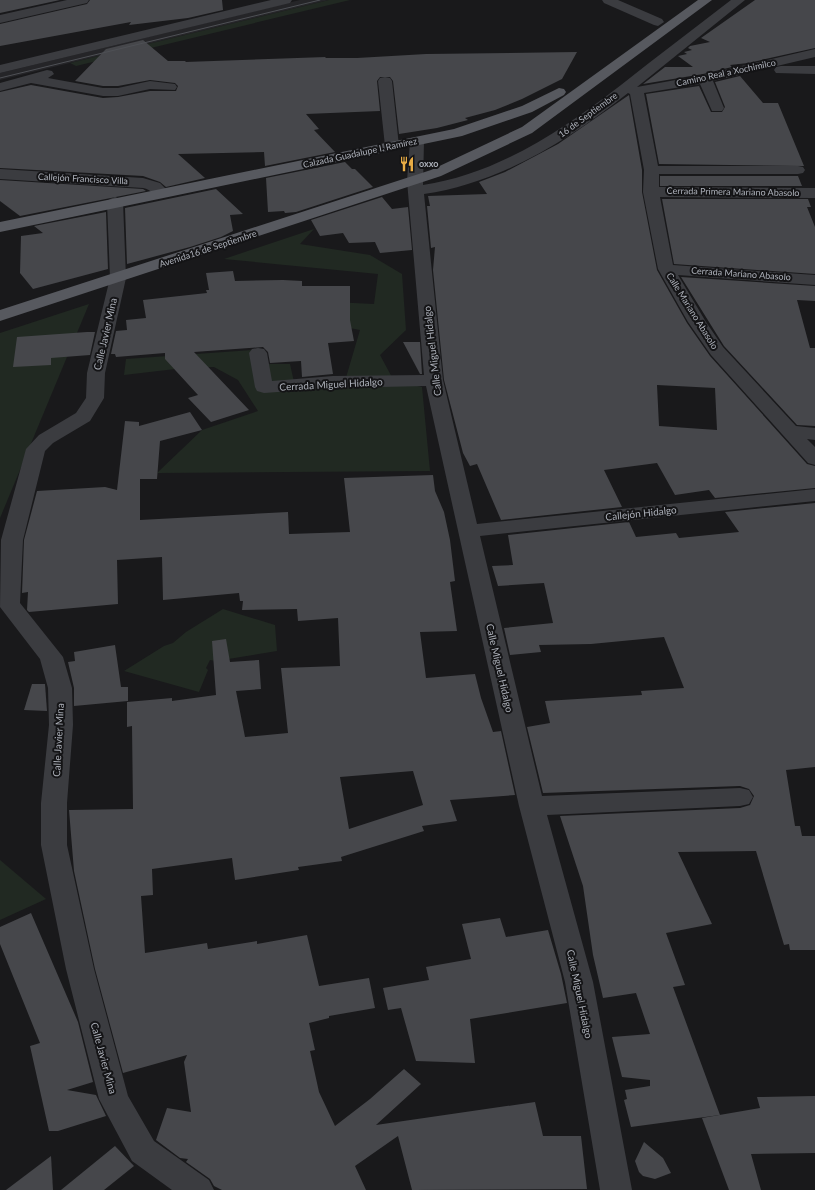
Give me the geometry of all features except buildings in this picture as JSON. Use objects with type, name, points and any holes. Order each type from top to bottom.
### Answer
[{"type":"main road","name":"Calzada Guadalupe I. Ramírez","points":[[0,227],[115,202],[457,133],[509,116],[547,100],[688,0]]},
{"type":"main road","points":[[416,185],[527,130],[706,0]]},
{"type":"main road","name":"Avenida16 de Septiembre","points":[[0,316],[416,185]]},
{"type":"street","points":[[0,19],[83,0]]},
{"type":"street","points":[[0,70],[286,0]]},
{"type":"street","points":[[608,0],[658,22]]},
{"type":"street","name":"16 de Septiembre","points":[[416,185],[445,186],[474,178],[541,147],[631,89],[739,0]]},
{"type":"street","name":"Camino Real a Xochimilco","points":[[631,89],[703,79],[811,56]]},
{"type":"street","points":[[0,87],[33,79],[60,70]]},
{"type":"street","points":[[744,70],[815,70]]},
{"type":"street","points":[[33,79],[104,92],[118,92],[150,85],[170,87]]},
{"type":"street","points":[[703,79],[707,82],[717,108]]},
{"type":"street","points":[[385,81],[392,146]]},
{"type":"street","name":"Calle Mariano Abasolo","points":[[631,89],[638,94],[651,170],[651,192],[666,269],[697,322],[717,351],[815,459]]},
{"type":"street","name":"Calle Miguel Hidalgo","points":[[417,141],[416,185],[434,380],[532,806],[579,982],[616,1190]]},
{"type":"street","points":[[651,170],[798,170]]},
{"type":"street","name":"Callejón Francisco Villa","points":[[0,174],[143,183],[154,186],[162,193]]},
{"type":"street","name":"Cerrada Primera Mariano Abasolo","points":[[651,192],[815,193]]},
{"type":"street","name":"Calle Javier Mina","points":[[115,202],[118,278],[96,374],[95,398],[83,417],[46,439],[36,449],[12,540],[4,601],[51,657],[60,688],[61,725],[54,803],[54,844],[80,969],[114,1099],[143,1151],[198,1190]]},
{"type":"street","name":"Cerrada Mariano Abasolo","points":[[666,269],[815,280]]},
{"type":"street","name":"Cerrada Miguel Hidalgo","points":[[258,353],[264,388],[333,382],[434,380]]},
{"type":"street","points":[[789,431],[815,434]]},
{"type":"street","name":"Callejón Hidalgo","points":[[468,532],[815,495]]},
{"type":"street","points":[[532,806],[740,797]]},
{"type":"shaded area","points":[[300,0],[329,0],[0,80],[0,73]]},
{"type":"shaded area","points":[[329,0],[350,0],[76,66],[70,63]]},
{"type":"shaded area","points":[[314,229],[300,244],[370,255],[402,274],[406,330],[380,355],[394,381],[422,387],[430,471],[157,473],[202,430],[258,411],[238,380],[214,367],[184,368],[124,375],[126,359],[252,350],[264,364],[290,364],[296,391],[345,381],[360,330],[308,320],[290,300],[374,304],[378,274],[224,259]]},
{"type":"shaded area","points":[[89,304],[0,518],[0,333]]},
{"type":"shaded area","points":[[223,609],[275,625],[277,651],[216,661],[210,660],[206,668],[208,670],[199,692],[124,671],[164,646],[173,643],[186,632]]},
{"type":"shaded area","points":[[0,860],[46,899],[0,920]]},
{"type":"tram line","points":[[0,78],[320,0]]},
{"type":"place","name":"oxxo","points":[[407,164]]}]
